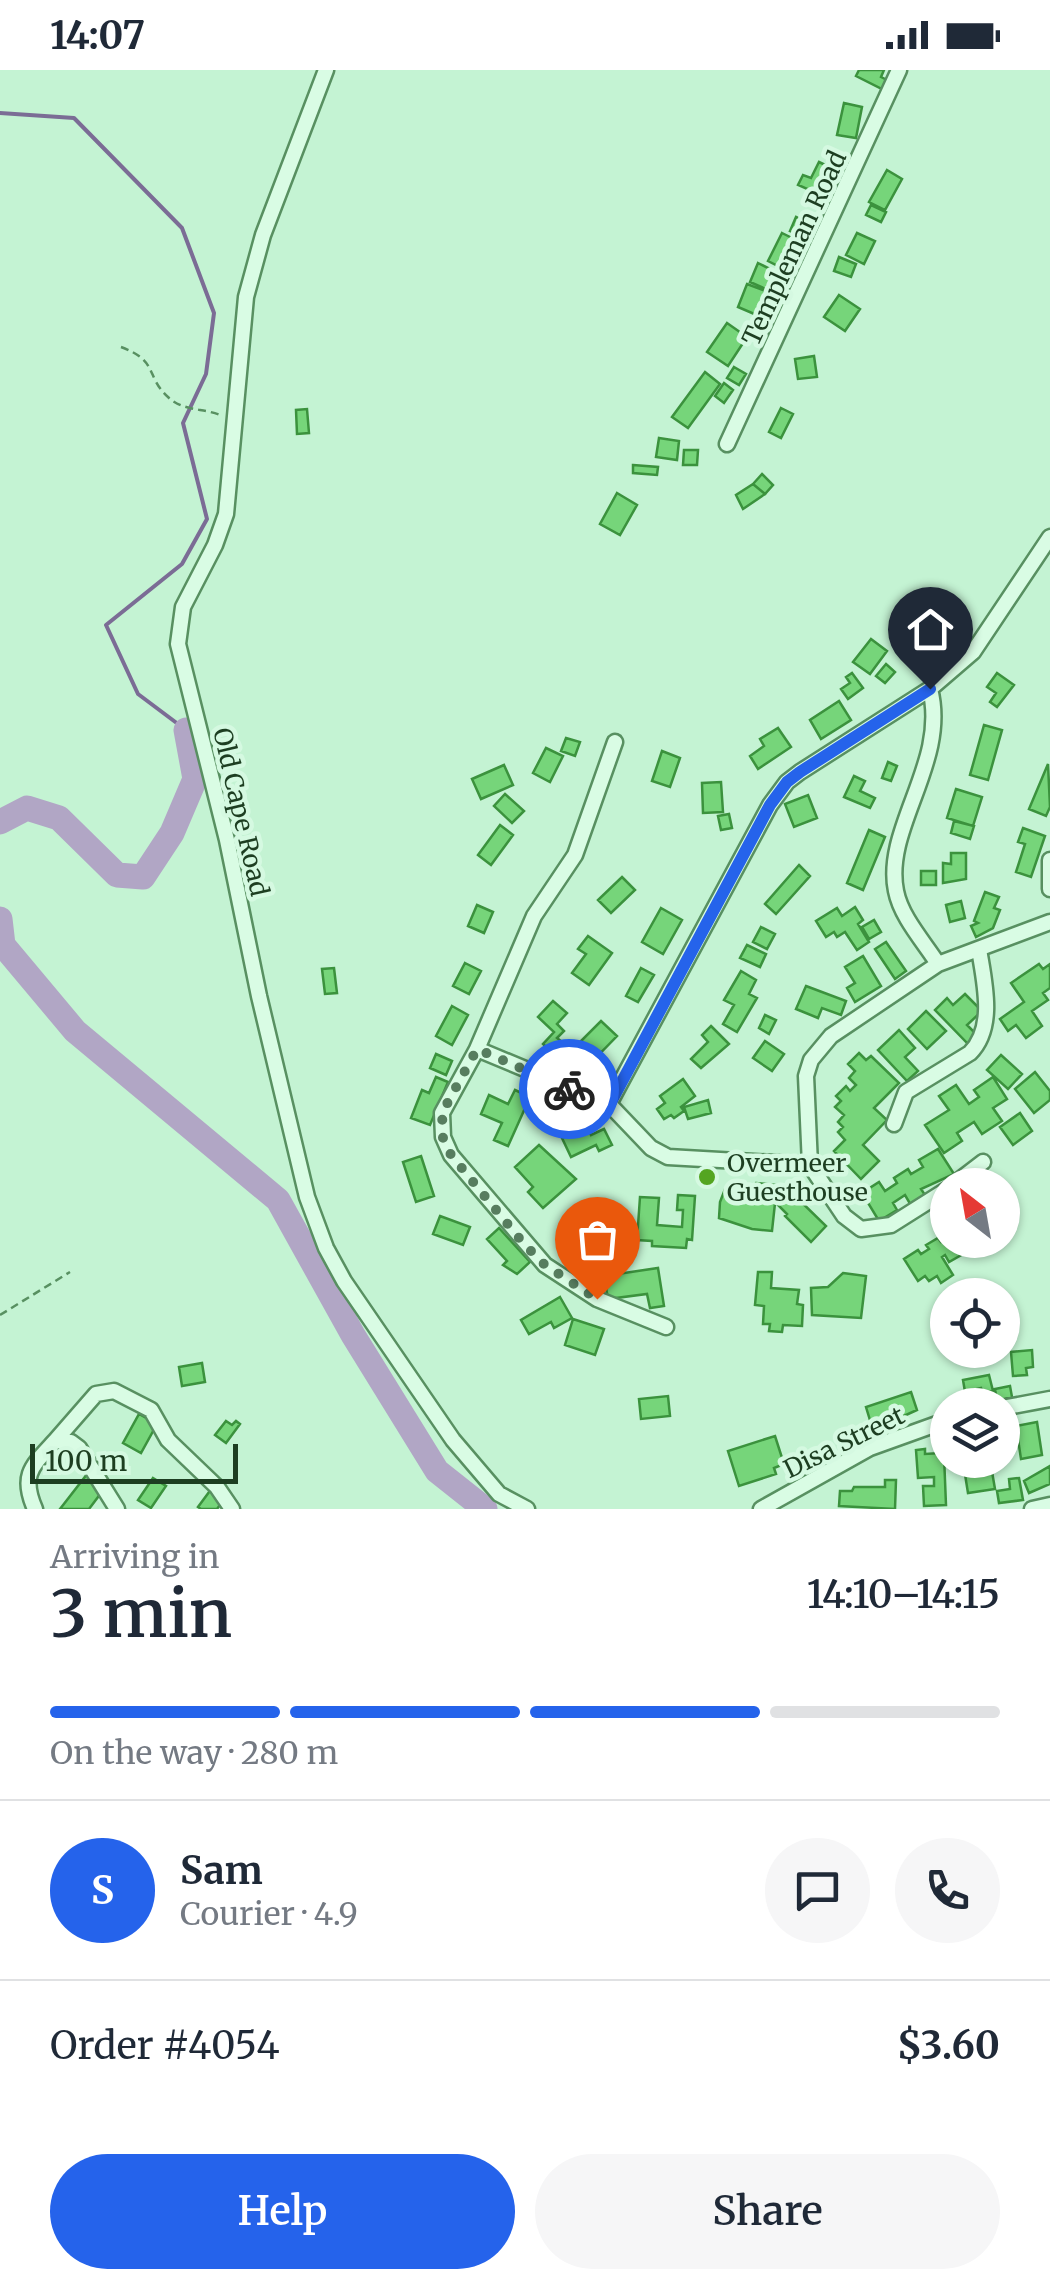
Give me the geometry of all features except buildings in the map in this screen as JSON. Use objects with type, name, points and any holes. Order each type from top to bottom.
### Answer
[{"type":"street","name":"Old Cape Road","points":[[326,70],[263,235],[246,297],[226,514],[215,545],[183,607],[178,644],[307,1197],[326,1248],[344,1281],[453,1440],[500,1494],[527,1509]]},
{"type":"street","name":"Templeman Road","points":[[727,444],[900,70]]},
{"type":"street","points":[[610,1104],[770,805],[787,782],[930,689],[973,652],[1050,537]]},
{"type":"street","points":[[930,689],[935,726],[898,849],[895,874],[902,908],[938,964]]},
{"type":"street","points":[[615,742],[574,855],[534,916],[477,1049],[442,1113],[443,1138],[451,1155],[545,1265],[585,1292],[666,1326]]},
{"type":"street","points":[[1050,860],[1050,889]]},
{"type":"street","points":[[930,1200],[891,1225],[861,1229],[844,1216],[810,1165],[806,1076],[818,1050],[831,1036],[938,964],[1050,922]]},
{"type":"street","points":[[894,1124],[906,1092],[979,1045],[986,991],[979,949]]},
{"type":"street","points":[[477,1049],[610,1104],[651,1148],[668,1157],[810,1165]]},
{"type":"street","points":[[976,1168],[984,1162]]},
{"type":"street","points":[[36,1509],[28,1493],[27,1477],[96,1394],[114,1391],[150,1410],[168,1440],[217,1487],[232,1509]]},
{"type":"street","points":[[1020,1404],[1050,1398]]},
{"type":"street","name":"Disa Street","points":[[762,1509],[870,1448],[930,1426]]},
{"type":"street","points":[[55,1440],[71,1442],[79,1448],[117,1509]]},
{"type":"street","points":[[1032,1509],[1050,1505]]},
{"type":"path","points":[[121,347],[148,362],[166,396],[184,408],[217,413],[233,425]]},
{"type":"path","points":[[0,1315],[70,1272]]},
{"type":"waterway","points":[[0,113],[74,118],[182,228],[214,313],[206,374],[183,423],[207,519],[182,564],[106,625],[138,694],[186,730]]},
{"type":"waterway","points":[[0,822],[27,808],[59,818],[117,875],[143,877],[172,833],[195,779],[186,730]]},
{"type":"waterway","points":[[0,919],[3,945],[75,1031],[278,1200],[353,1335],[437,1471],[485,1509]]},
{"type":"way so far","points":[[569,1089],[477,1049],[442,1113],[441,1124],[451,1155],[524,1244],[545,1265],[597,1299]]},
{"type":"place","name":"Overmeer Guesthouse","points":[[707,1177]]},
{"type":"route","points":[[569,1089],[610,1104],[770,805],[787,782],[930,689]]}]
